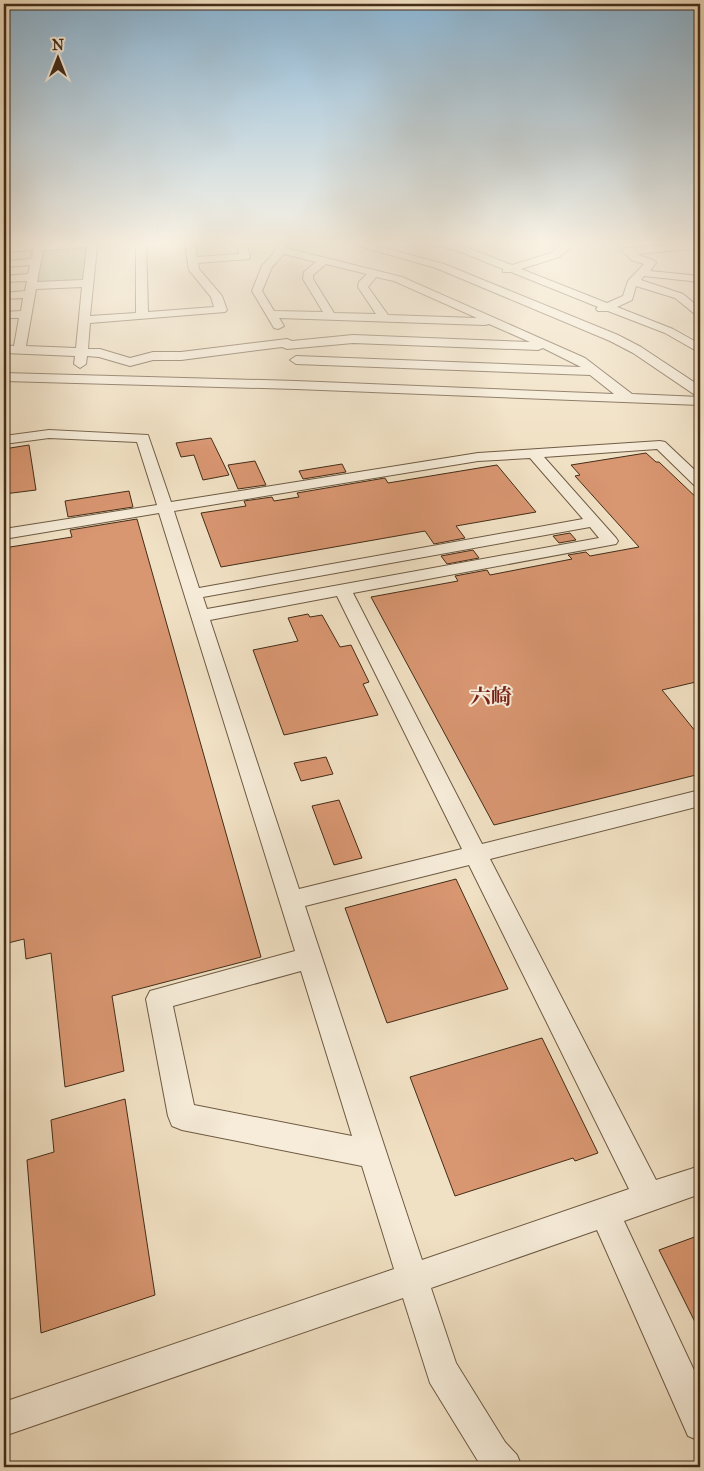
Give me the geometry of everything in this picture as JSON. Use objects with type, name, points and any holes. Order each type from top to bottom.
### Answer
[{"type":"street","points":[[78,380],[85,313]]},
{"type":"street","points":[[84,320],[186,313]]},
{"type":"street","points":[[381,313],[385,319]]},
{"type":"street","points":[[473,313],[581,361],[628,398]]},
{"type":"street","points":[[554,313],[628,344],[700,392]]},
{"type":"street","points":[[572,320],[590,313]]},
{"type":"street","points":[[623,313],[669,331],[699,347]]},
{"type":"street","points":[[4,315],[26,314],[19,350]]},
{"type":"street","points":[[300,385],[295,372],[296,360],[272,314],[496,323]]},
{"type":"street","points":[[432,378],[436,320]]},
{"type":"street","points":[[4,349],[100,353],[130,362],[153,356],[181,356],[287,344],[353,339],[550,346]]},
{"type":"street","points":[[296,360],[432,378],[628,398],[700,400]]},
{"type":"street","points":[[4,377],[300,385],[594,371]]},
{"type":"street","points":[[4,440],[49,434],[143,438],[442,1371],[493,1454],[505,1467]]},
{"type":"street","points":[[4,534],[478,457],[660,446],[700,483]]},
{"type":"street","points":[[200,616],[610,541],[533,453]]},
{"type":"street","points":[[193,594],[594,522]]},
{"type":"street","points":[[343,590],[649,1198]]},
{"type":"street","points":[[292,900],[700,798]]},
{"type":"street","points":[[310,958],[159,999],[182,1116],[373,1154]]},
{"type":"street","points":[[4,1418],[700,1180]]},
{"type":"street","points":[[605,1213],[697,1409]]},
{"type":"building","points":[[211,438],[229,475],[203,480],[194,455],[181,457],[176,443]]},
{"type":"building","points":[[29,445],[36,490],[4,494],[4,449]]},
{"type":"building","points":[[646,453],[656,462],[659,462],[700,501],[700,681],[662,690],[700,737],[700,774],[494,825],[371,597],[458,581],[455,576],[487,570],[490,575],[572,559],[568,555],[586,552],[590,556],[639,547],[575,476],[580,475],[571,465]]},
{"type":"building","points":[[255,461],[266,485],[238,489],[228,465]]},
{"type":"building","points":[[342,464],[346,472],[303,479],[299,471]]},
{"type":"building","points":[[497,465],[536,512],[456,526],[465,538],[434,544],[425,531],[221,567],[201,513],[246,506],[244,501],[272,497],[274,501],[299,497],[297,493],[385,478],[388,483]]},
{"type":"building","points":[[129,491],[133,507],[68,517],[65,501]]},
{"type":"building","points":[[137,519],[261,957],[112,996],[124,1071],[65,1087],[51,953],[26,959],[24,939],[4,944],[4,548],[72,537],[70,530]]},
{"type":"building","points":[[570,533],[576,540],[559,543],[553,536]]},
{"type":"building","points":[[473,550],[479,558],[447,564],[441,556]]},
{"type":"building","points":[[308,614],[310,617],[322,615],[340,647],[351,645],[369,682],[363,684],[378,715],[284,735],[253,650],[298,641],[288,618]]},
{"type":"building","points":[[326,757],[333,774],[301,781],[294,763]]},
{"type":"building","points":[[339,800],[362,858],[334,865],[312,806]]},
{"type":"building","points":[[456,879],[508,989],[387,1023],[345,908]]},
{"type":"building","points":[[542,1038],[598,1153],[575,1161],[573,1158],[455,1196],[410,1077]]},
{"type":"building","points":[[125,1099],[155,1295],[41,1333],[27,1160],[54,1152],[51,1120]]},
{"type":"building","points":[[700,1235],[700,1332],[659,1250]]},
{"type":"district","name":"六崎","points":[[491,697]]}]
